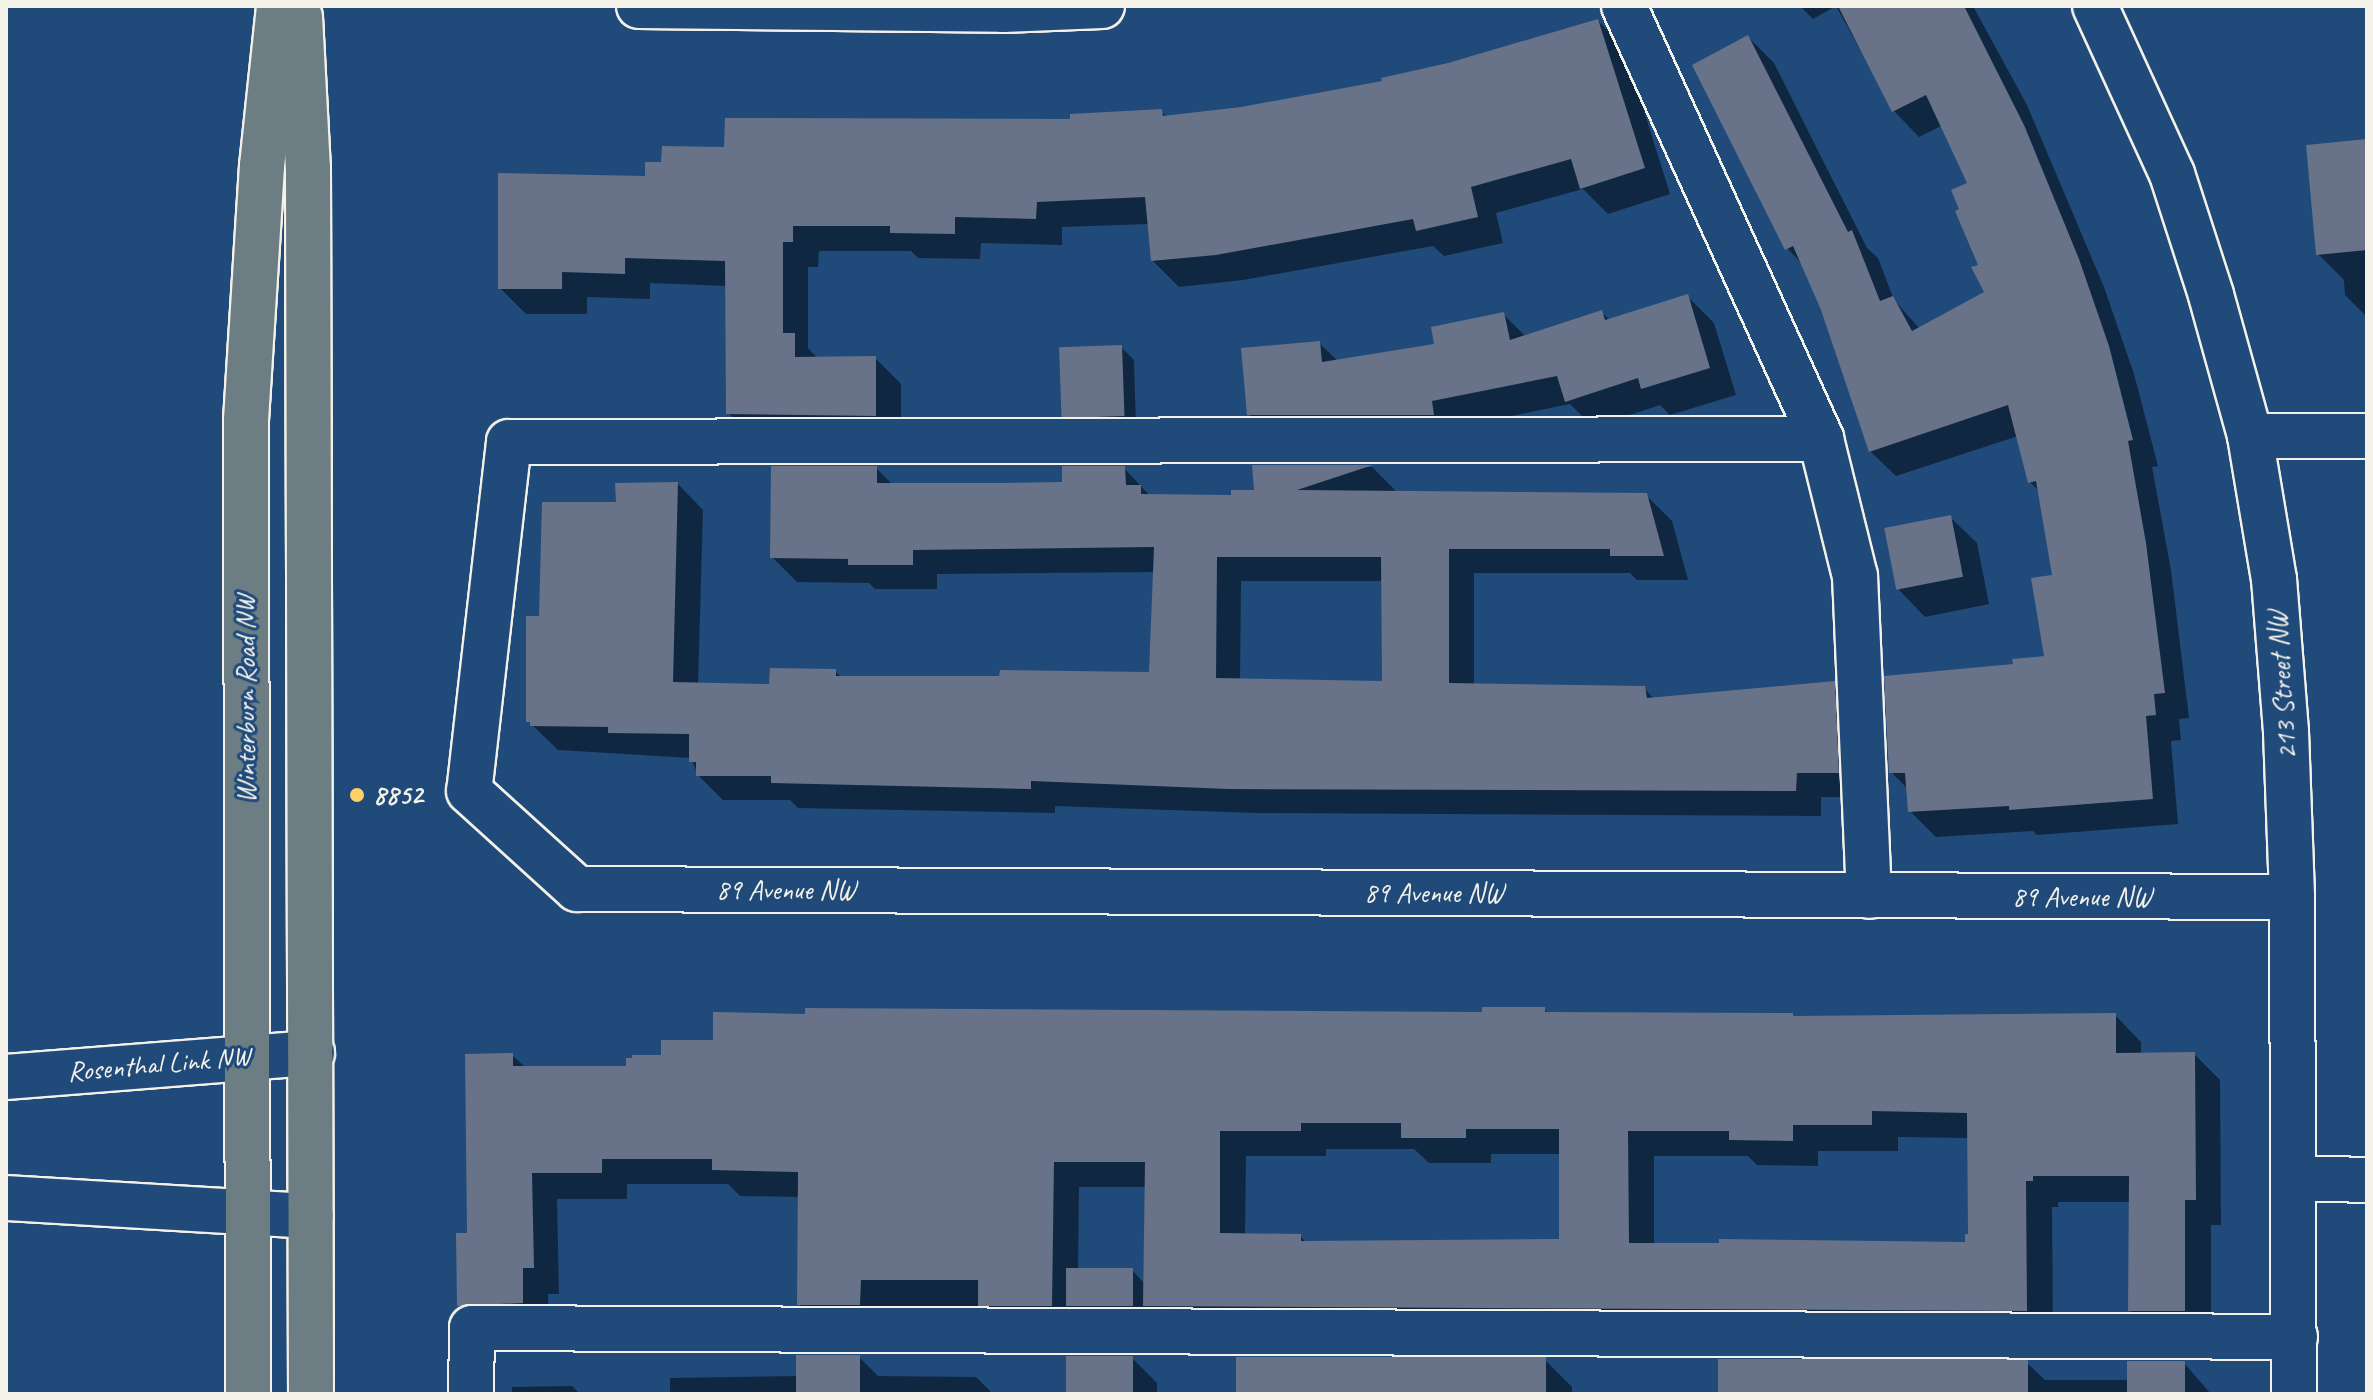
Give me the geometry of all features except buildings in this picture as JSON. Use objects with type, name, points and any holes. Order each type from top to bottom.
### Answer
[{"type":"main road","name":"Winterburn Road NW","points":[[248,1394],[246,420],[262,166],[279,6]]},
{"type":"main road","points":[[299,6],[308,168],[311,1394]]},
{"type":"street","points":[[639,6],[1003,10],[1102,6]]},
{"type":"street","points":[[1624,6],[1821,439],[1855,576],[1869,896]]},
{"type":"street","name":"213 Street NW","points":[[2095,6],[2172,174],[2211,295],[2250,436],[2274,579],[2286,732],[2292,897],[2294,1394]]},
{"type":"street","points":[[2250,436],[2367,436]]},
{"type":"street","name":"89 Avenue NW","points":[[1821,439],[509,442],[469,791],[577,889],[2292,897]]},
{"type":"street","name":"Rosenthal Link NW","points":[[6,1077],[312,1053]]},
{"type":"street","points":[[2295,1178],[2367,1180]]},
{"type":"street","points":[[6,1198],[247,1215],[310,1216]]},
{"type":"street","points":[[471,1394],[472,1328],[2295,1337]]},
{"type":"place","name":"8852","points":[[357,795]]}]
